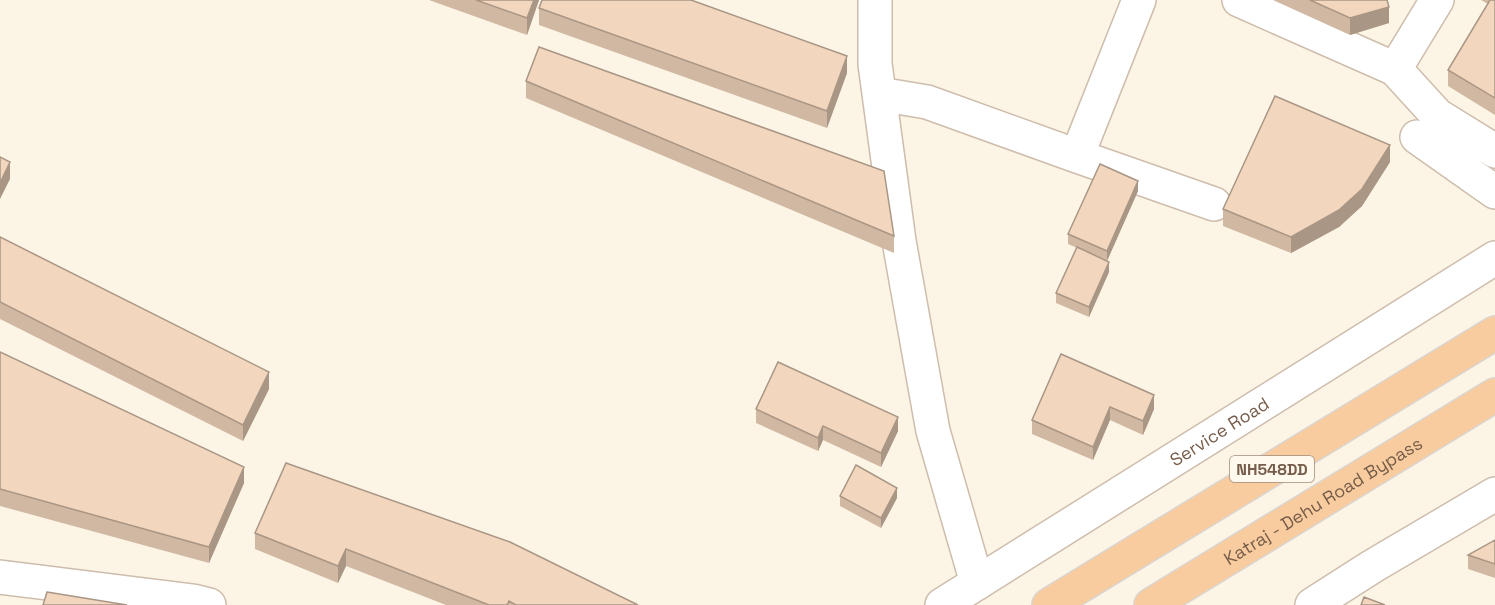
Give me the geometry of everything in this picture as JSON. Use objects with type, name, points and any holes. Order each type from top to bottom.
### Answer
[{"type":"highway","name":"NH548DD","points":[[1048,605],[1495,333]]},
{"type":"highway","name":"Katraj - Dehu Road Bypass","points":[[1151,605],[1495,395]]},
{"type":"street","points":[[875,0],[875,64],[899,241],[933,431],[977,583]]},
{"type":"street","points":[[1077,156],[1139,0]]},
{"type":"street","points":[[1239,0],[1395,69],[1437,115],[1495,151]]},
{"type":"street","points":[[1395,69],[1437,0]]},
{"type":"street","points":[[879,94],[927,102],[1214,204]]},
{"type":"street","points":[[1417,137],[1495,192]]},
{"type":"street","name":"Service Road","points":[[942,605],[1495,258]]},
{"type":"street","points":[[1312,605],[1495,494]]},
{"type":"street","points":[[0,577],[193,601],[209,605]]},
{"type":"building","points":[[476,0],[534,0],[527,18]]},
{"type":"building","points":[[542,0],[691,0],[847,56],[827,111],[539,8]]},
{"type":"building","points":[[1310,0],[1387,0],[1389,7],[1350,18]]},
{"type":"building","points":[[1490,0],[1495,0],[1495,98],[1448,70]]},
{"type":"building","points":[[539,47],[884,171],[894,236],[526,81]]},
{"type":"building","points":[[1275,96],[1390,145],[1362,189],[1339,210],[1291,237],[1223,209]]},
{"type":"building","points":[[0,157],[10,162],[0,183]]},
{"type":"building","points":[[1100,164],[1138,181],[1107,251],[1068,234]]},
{"type":"building","points":[[0,237],[269,372],[243,425],[0,302]]},
{"type":"building","points":[[1077,247],[1109,262],[1089,307],[1056,293]]},
{"type":"building","points":[[0,352],[244,467],[209,547],[0,489]]},
{"type":"building","points":[[1061,354],[1154,395],[1143,421],[1110,407],[1093,447],[1032,420]]},
{"type":"building","points":[[778,362],[898,417],[881,453],[823,426],[818,438],[756,409]]},
{"type":"building","points":[[286,463],[510,542],[638,605],[516,605],[509,601],[507,605],[489,605],[346,549],[338,566],[255,533]]},
{"type":"building","points":[[856,465],[897,488],[881,518],[840,496]]},
{"type":"building","points":[[1495,540],[1495,564],[1468,555]]},
{"type":"building","points":[[47,592],[127,605],[43,605]]},
{"type":"building","points":[[1364,597],[1385,605],[1361,605]]}]
